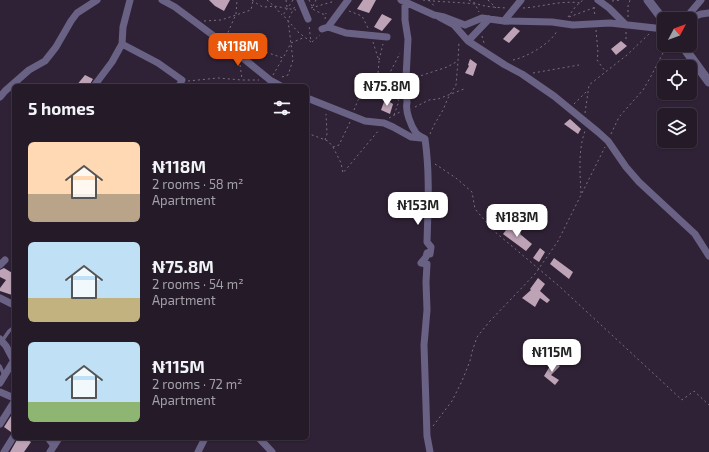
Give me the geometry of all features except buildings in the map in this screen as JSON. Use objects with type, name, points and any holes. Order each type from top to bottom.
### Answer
[{"type":"street","points":[[13,84],[29,70],[45,61],[71,21],[77,14],[97,0]]},
{"type":"street","points":[[96,84],[112,62],[122,44],[123,27],[130,0]]},
{"type":"street","points":[[162,0],[175,7],[238,54],[267,83]]},
{"type":"street","points":[[348,0],[325,28],[346,33],[387,37]]},
{"type":"street","points":[[504,21],[516,9],[521,0]]},
{"type":"street","points":[[648,0],[657,12]]},
{"type":"street","points":[[691,12],[701,0]]},
{"type":"street","points":[[430,452],[427,436],[424,345],[427,310],[427,264],[421,263],[426,257],[427,253],[430,254],[431,247],[427,242],[428,192],[425,143],[417,134],[409,118],[407,110],[406,78],[408,38],[403,1],[454,25],[468,41],[522,74],[568,107],[608,141],[626,167],[639,182],[695,234],[709,256]]},
{"type":"street","points":[[298,2],[308,19]]},
{"type":"street","points":[[598,3],[626,25]]},
{"type":"street","points":[[697,16],[709,13]]},
{"type":"street","points":[[439,17],[444,17],[464,25],[479,18],[573,25],[626,25],[656,28]]},
{"type":"street","points":[[468,41],[489,19]]},
{"type":"street","points":[[122,44],[158,63],[181,83]]},
{"type":"street","points":[[687,52],[709,82]]},
{"type":"street","points":[[0,97],[12,85]]},
{"type":"street","points":[[309,99],[365,121],[384,123],[425,143]]},
{"type":"street","points":[[0,298],[12,304]]},
{"type":"street","points":[[1,341],[12,358]]},
{"type":"street","points":[[0,383],[12,364]]},
{"type":"street","points":[[0,392],[12,397]]},
{"type":"street","points":[[0,424],[12,405]]},
{"type":"street","points":[[4,452],[12,439]]},
{"type":"street","points":[[52,449],[58,440]]},
{"type":"street","points":[[198,452],[204,440]]},
{"type":"street","points":[[261,440],[272,452]]},
{"type":"lane","points":[[1,341],[12,329]]},
{"type":"lane","points":[[0,366],[4,376]]},
{"type":"path","points":[[225,40],[236,14],[237,0]]},
{"type":"path","points":[[194,21],[221,20],[251,10],[252,0],[264,8],[274,6],[311,42],[308,19]]},
{"type":"path","points":[[286,0],[288,9]]},
{"type":"path","points":[[283,16],[293,0]]},
{"type":"path","points":[[309,0],[314,10],[325,15]]},
{"type":"path","points":[[313,7],[316,0]]},
{"type":"path","points":[[423,0],[441,2],[454,1],[496,8],[516,9],[560,2],[580,3]]},
{"type":"path","points":[[469,0],[475,4],[479,12],[479,18]]},
{"type":"path","points":[[485,0],[488,0],[496,8]]},
{"type":"path","points":[[583,0],[567,18],[594,8],[598,3],[622,0]]},
{"type":"path","points":[[626,25],[630,0]]},
{"type":"path","points":[[181,83],[185,81],[218,78],[267,83],[288,74],[293,60],[288,20],[298,2]]},
{"type":"path","points":[[598,3],[594,8],[598,53],[596,60],[606,71]]},
{"type":"path","points":[[355,14],[362,16],[371,36],[379,61]]},
{"type":"path","points":[[505,65],[511,61],[523,58],[546,43],[562,24]]},
{"type":"path","points":[[482,27],[482,38],[487,52]]},
{"type":"path","points":[[582,194],[579,171],[584,133],[588,124],[585,117],[589,85],[627,55],[656,28]]},
{"type":"path","points":[[425,143],[456,85],[460,33]]},
{"type":"path","points":[[267,83],[291,43],[305,37]]},
{"type":"path","points":[[333,147],[339,145],[350,124],[361,92],[378,74],[382,46],[387,37]]},
{"type":"path","points":[[232,44],[260,50],[283,58]]},
{"type":"path","points":[[401,52],[380,92],[399,100],[407,110]]},
{"type":"path","points":[[427,436],[452,400],[470,361],[477,336],[538,269],[558,241],[596,168],[619,117],[643,90],[663,52]]},
{"type":"path","points":[[238,54],[242,80]]},
{"type":"path","points":[[406,87],[417,77],[447,67],[458,61]]},
{"type":"path","points":[[522,74],[532,74],[579,65]]},
{"type":"path","points":[[309,134],[325,140],[333,147],[341,163],[343,173],[384,123],[394,115],[429,100],[438,99],[464,89]]},
{"type":"path","points":[[568,107],[573,105],[588,91]]},
{"type":"path","points":[[394,115],[399,100]]},
{"type":"path","points":[[325,140],[327,134],[326,105]]},
{"type":"path","points":[[432,162],[456,178],[472,192],[475,209],[494,231],[560,286],[682,400],[694,391],[709,405]]}]
